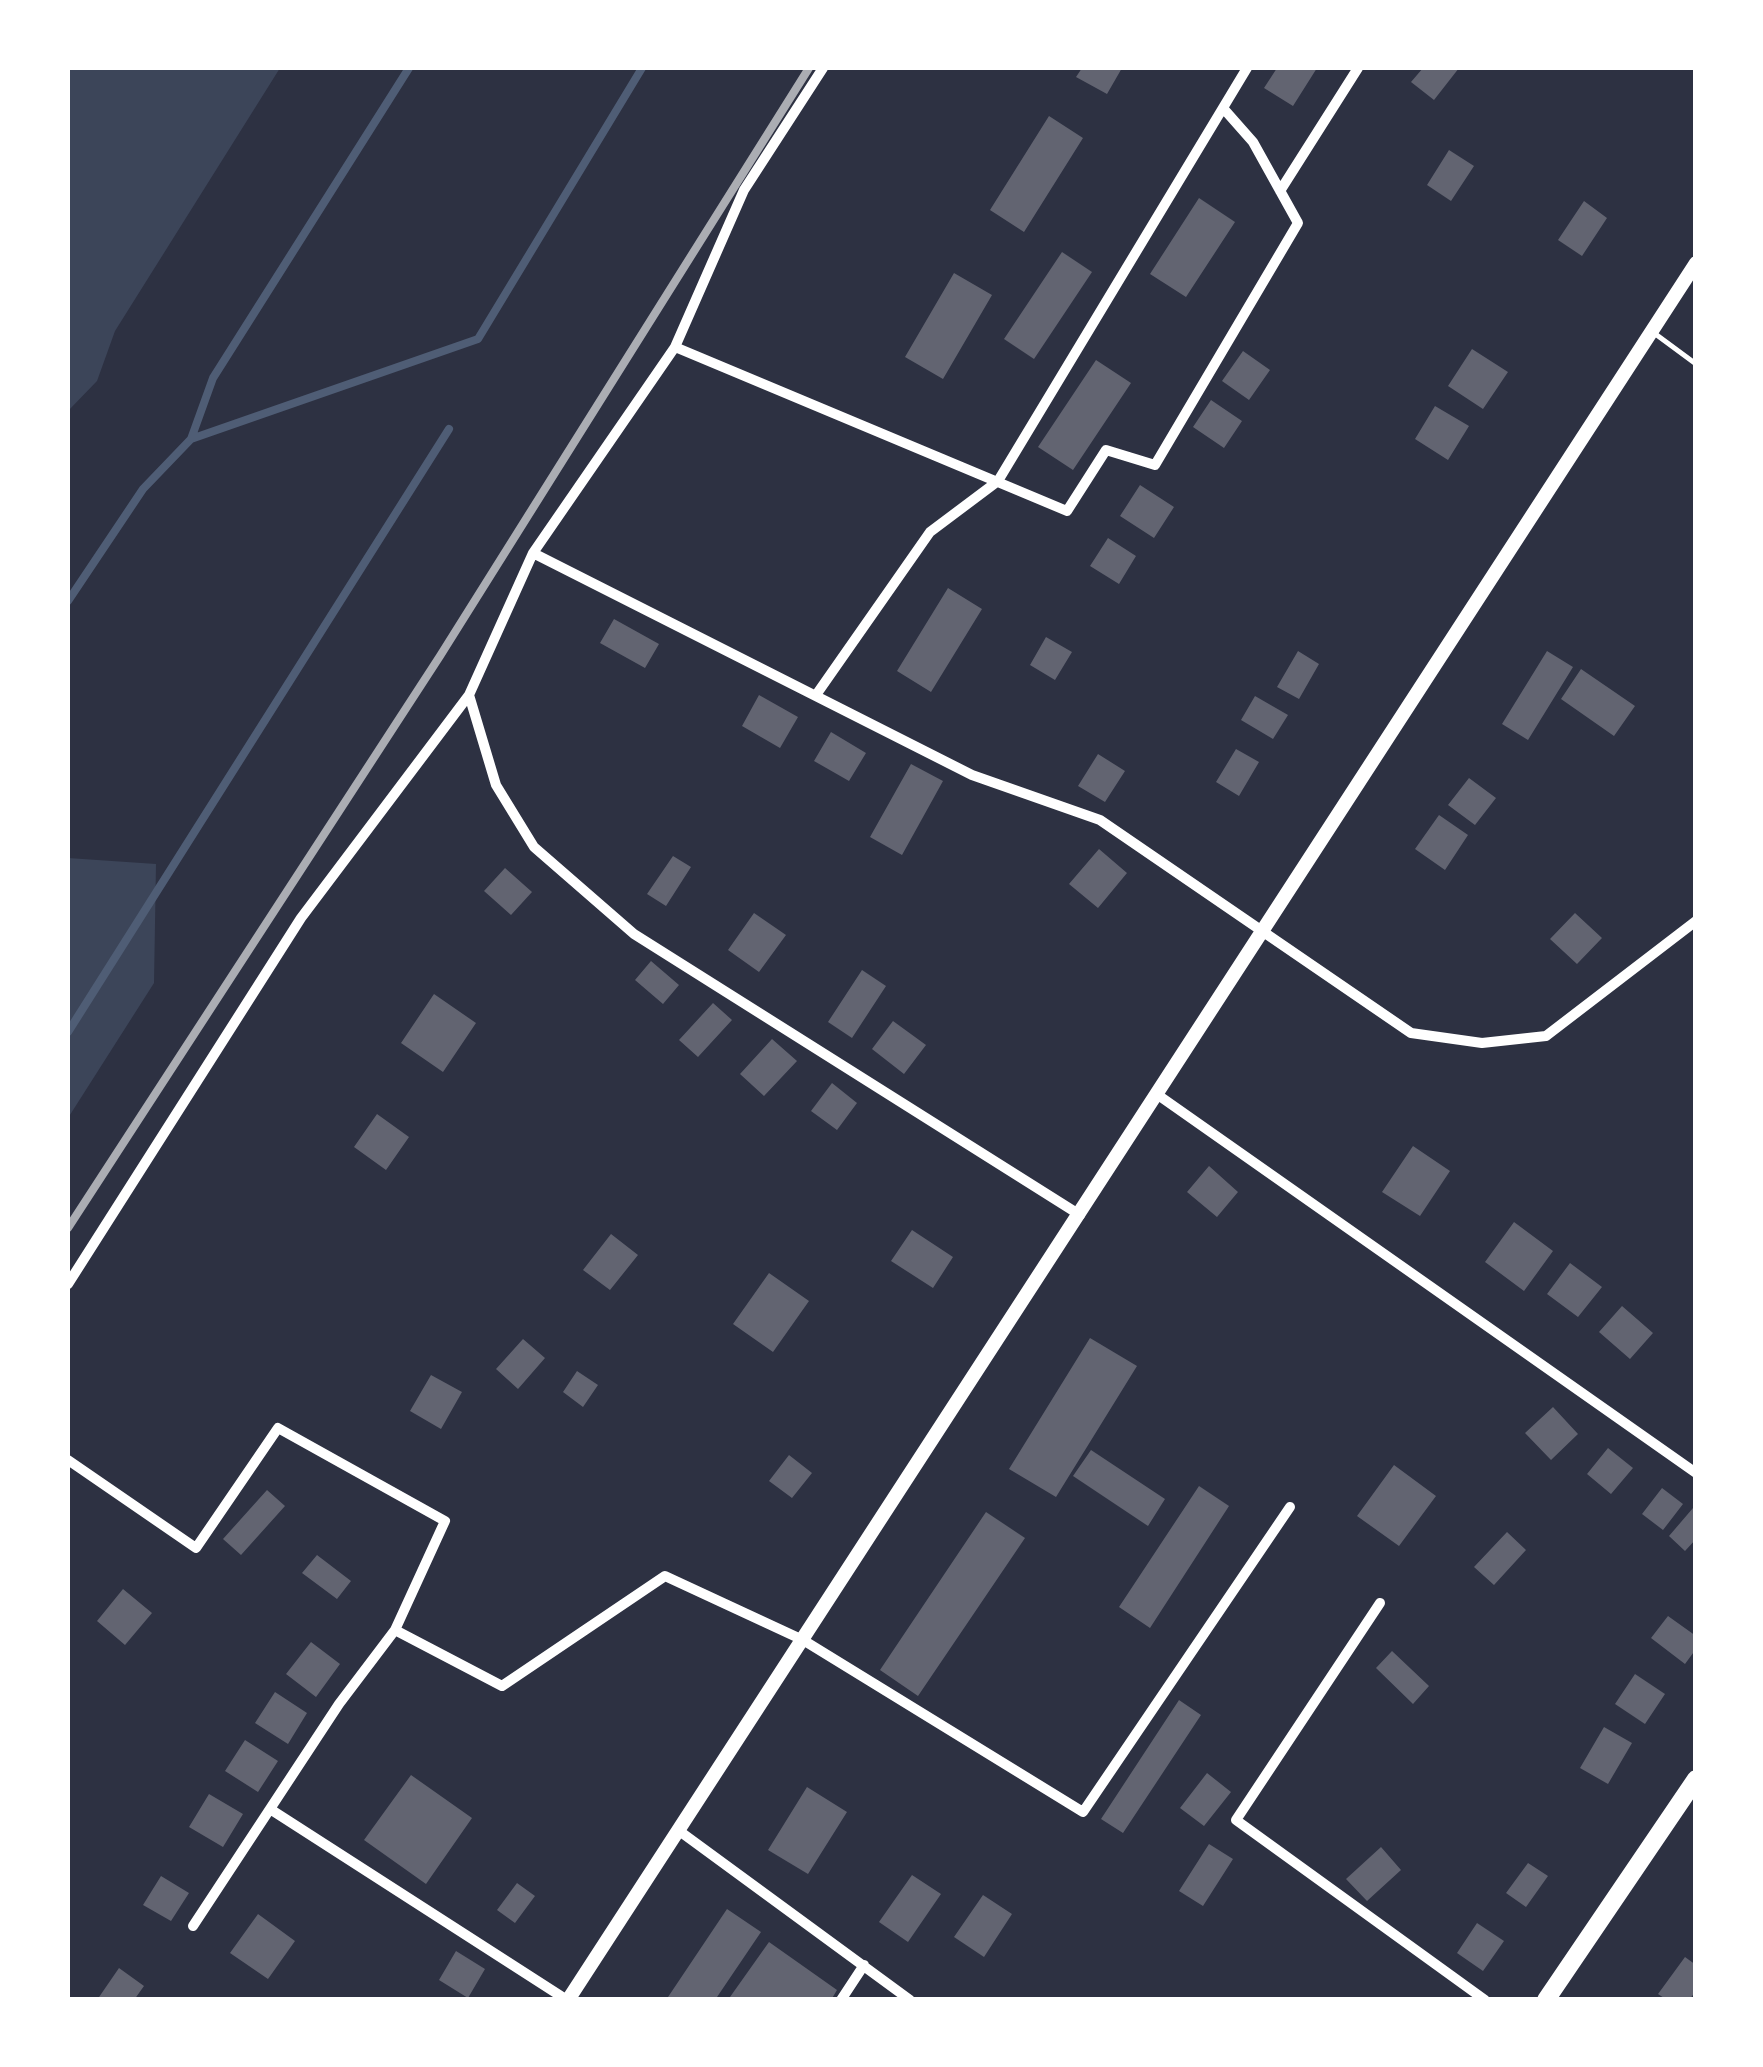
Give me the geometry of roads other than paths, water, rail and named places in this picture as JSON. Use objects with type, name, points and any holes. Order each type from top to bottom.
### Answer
[{"type":"highway","points":[[1546,2000],[1696,1779]]},
{"type":"street","points":[[68,1284],[301,918],[469,695],[533,553],[675,348],[744,190],[824,68]]},
{"type":"street","points":[[816,696],[930,532],[998,481],[1247,68]]},
{"type":"street","points":[[1280,192],[1358,68]]},
{"type":"street","points":[[675,348],[1067,511],[1106,450],[1155,465],[1298,223],[1254,142],[1222,108]]},
{"type":"street","points":[[270,1809],[568,2000],[1696,263]]},
{"type":"street","points":[[533,553],[972,775],[1100,820],[1411,1033],[1482,1043],[1546,1036],[1696,922]]},
{"type":"street","points":[[469,695],[496,785],[534,847],[634,934],[1080,1214]]},
{"type":"street","points":[[1158,1095],[1696,1473]]},
{"type":"street","points":[[68,1460],[196,1548],[278,1428],[444,1521],[396,1630],[193,1926]]},
{"type":"street","points":[[396,1630],[502,1686],[666,1576],[803,1640],[1083,1812],[1290,1506]]},
{"type":"street","points":[[1380,1603],[1236,1820],[1485,2000]]},
{"type":"street","points":[[678,1830],[910,2000]]},
{"type":"street","points":[[841,2000],[864,1966]]},
{"type":"lane","points":[[1652,331],[1696,364]]},
{"type":"waterway","points":[[68,601],[143,489],[191,439],[213,378],[409,68]]},
{"type":"waterway","points":[[191,439],[478,339],[642,68]]},
{"type":"waterway","points":[[68,1032],[449,429]]},
{"type":"railway","points":[[68,1228],[440,656],[809,68]]}]
